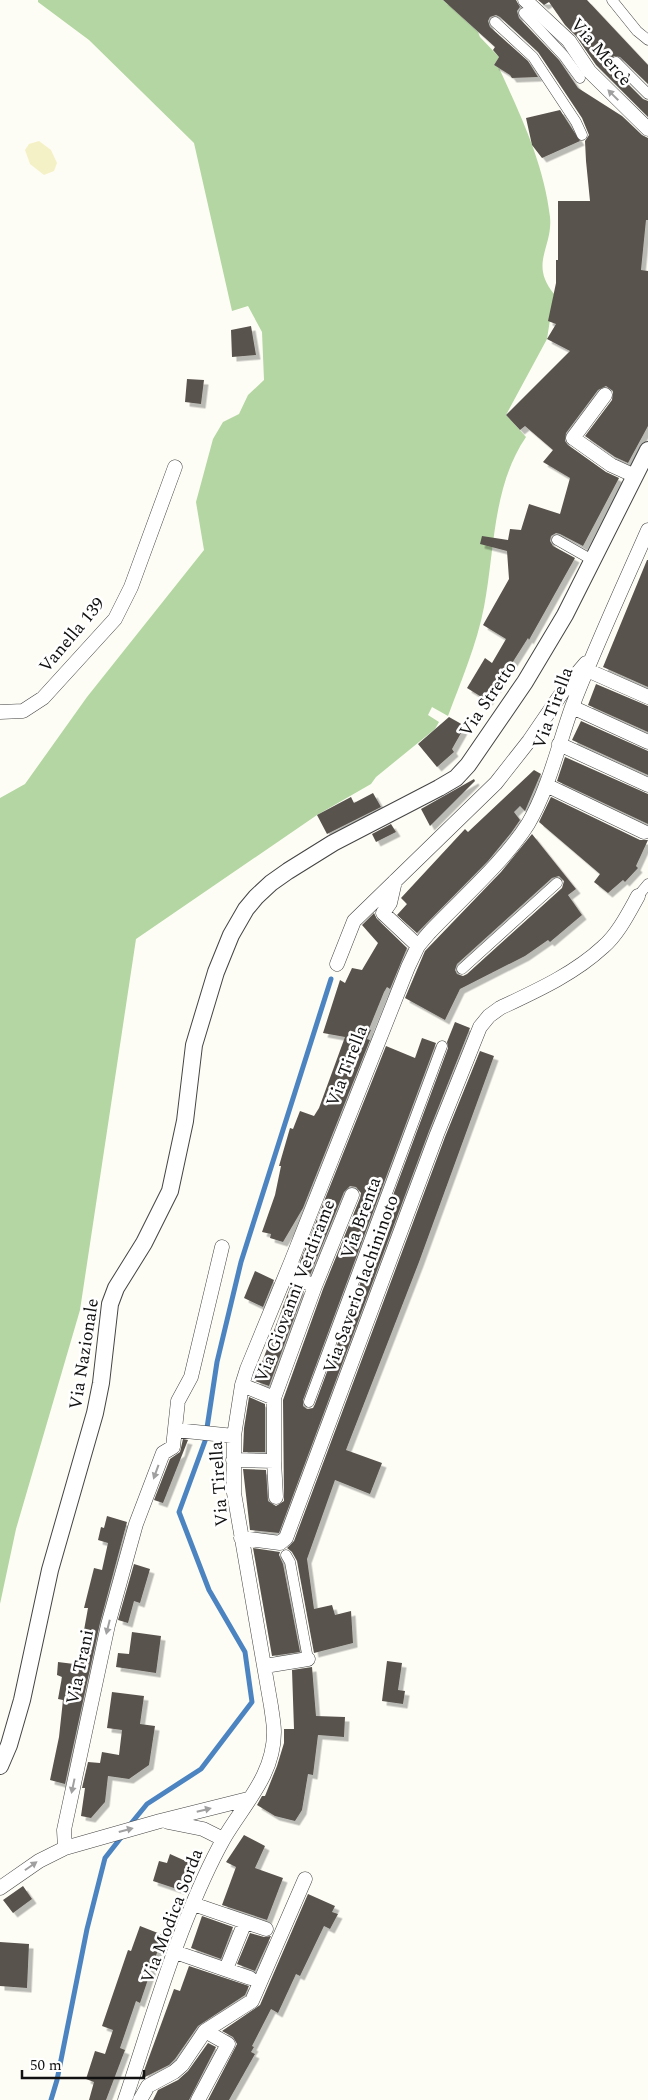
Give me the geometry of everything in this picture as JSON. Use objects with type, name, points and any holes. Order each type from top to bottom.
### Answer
[{"type":"street","points":[[612,0],[637,31],[648,40]]},
{"type":"street","points":[[525,6],[580,78]]},
{"type":"street","name":"Via Mercè","points":[[525,6],[569,41],[589,70],[648,129]]},
{"type":"street","points":[[495,22],[533,57],[576,122],[582,135]]},
{"type":"street","points":[[616,62],[648,94]]},
{"type":"street","points":[[605,395],[573,438],[611,465],[635,476]]},
{"type":"street","name":"Via Stretto","points":[[271,883],[333,843],[456,778],[482,746],[525,682],[565,615],[594,561],[648,450]]},
{"type":"street","name":"Vanella 139","points":[[0,712],[23,711],[43,698],[115,619],[131,587],[175,467]]},
{"type":"street","name":"Via Tirella","points":[[265,1666],[234,1493],[234,1436],[242,1385],[247,1370],[391,1004],[418,946],[428,933],[510,848],[528,823],[546,785],[572,707],[593,655],[648,530]]},
{"type":"street","points":[[557,540],[594,561]]},
{"type":"street","points":[[338,964],[354,921],[496,783],[529,742],[568,684],[593,655]]},
{"type":"street","points":[[587,670],[648,697]]},
{"type":"street","points":[[572,707],[648,742]]},
{"type":"street","points":[[559,744],[648,785]]},
{"type":"street","points":[[546,785],[644,832]]},
{"type":"street","points":[[395,881],[390,904],[382,913],[418,946]]},
{"type":"street","name":"Via Nazionale","points":[[0,1766],[9,1745],[22,1700],[48,1577],[96,1413],[110,1304],[116,1288],[148,1235],[170,1191],[185,1121],[194,1045],[216,972],[231,935],[246,909],[271,883]]},
{"type":"street","points":[[462,969],[557,883]]},
{"type":"street","points":[[638,896],[648,884]]},
{"type":"street","name":"Via Saverio Iachininoto","points":[[241,1538],[280,1543],[286,1538],[471,1046],[480,1027],[489,1016],[500,1008],[577,968],[605,946],[626,917],[638,896]]},
{"type":"street","name":"Via Brenta","points":[[309,1402],[442,1046]]},
{"type":"street","name":"Via Giovanni Verdirame","points":[[276,1497],[274,1398],[315,1286],[352,1195]]},
{"type":"street","points":[[222,1247],[191,1377],[178,1401],[176,1430],[234,1436]]},
{"type":"street","points":[[286,1274],[315,1286]]},
{"type":"street","points":[[242,1385],[274,1398]]},
{"type":"street","name":"Via Trani","points":[[65,1848],[64,1830],[108,1625],[136,1524],[162,1453],[173,1447],[176,1430]]},
{"type":"street","points":[[233,1460],[274,1461]]},
{"type":"street","points":[[265,1666],[308,1659],[290,1562],[286,1555]]},
{"type":"street","name":"Via Modica Sorda","points":[[125,2100],[193,1904],[223,1839],[263,1778],[272,1752],[274,1733],[265,1666]]},
{"type":"street","points":[[0,1888],[39,1861],[65,1848],[160,1821],[248,1799]]},
{"type":"street","points":[[160,1821],[203,1829],[223,1839]]},
{"type":"street","points":[[140,2100],[148,2086],[182,2066],[205,2031],[252,2001],[305,1879]]},
{"type":"street","points":[[193,1904],[266,1929]]},
{"type":"street","points":[[226,1969],[245,1922]]},
{"type":"street","points":[[175,1952],[250,1978]]},
{"type":"street","points":[[198,2100],[228,2044],[205,2031]]},
{"type":"green space","points":[[38,0],[443,0],[478,32],[480,37],[499,57],[494,65],[499,68],[523,122],[543,178],[550,217],[550,228],[544,256],[543,273],[554,294],[547,339],[506,415],[526,437],[515,456],[501,498],[496,519],[488,585],[481,621],[448,716],[432,707],[428,715],[439,722],[435,729],[376,777],[371,784],[317,815],[136,939],[80,1310],[16,1529],[0,1604],[0,798],[25,784],[87,697],[204,550],[196,502],[213,439],[223,422],[239,414],[248,395],[264,380],[262,332],[248,306],[232,311],[194,143],[89,40],[38,2]]},
{"type":"sand","points":[[39,141],[51,150],[57,163],[54,171],[44,175],[30,164],[25,150],[29,144]]},
{"type":"building","points":[[443,0],[516,0],[520,7],[517,11],[519,18],[559,60],[578,88],[622,116],[642,135],[648,138],[648,220],[646,220],[641,270],[648,271],[648,426],[628,463],[615,457],[585,436],[612,400],[613,391],[606,386],[598,390],[566,433],[565,441],[568,445],[606,472],[619,478],[583,546],[560,534],[556,533],[551,536],[550,541],[553,546],[575,558],[529,640],[528,638],[488,701],[467,688],[485,658],[492,663],[506,639],[483,625],[509,579],[507,551],[480,544],[482,536],[508,540],[510,529],[521,530],[529,504],[560,514],[570,478],[543,462],[553,450],[525,426],[520,430],[506,415],[570,351],[547,339],[556,324],[548,321],[556,283],[556,260],[558,260],[558,201],[590,201],[585,141],[589,135],[582,118],[538,52],[500,17],[496,15],[490,17],[488,21],[490,27],[528,61],[538,77],[512,78],[494,65],[499,57],[493,50],[495,47]]},
{"type":"building","points":[[538,0],[587,0],[648,65],[648,84],[620,57],[614,56],[609,61],[611,67],[643,99],[648,101],[648,117],[596,65],[549,2],[544,5]]},
{"type":"building","points":[[560,110],[580,141],[542,158],[532,145],[526,118]]},
{"type":"building","points":[[251,326],[256,355],[232,357],[231,330]]},
{"type":"building","points":[[187,379],[204,380],[201,404],[185,402]]},
{"type":"building","points":[[648,560],[648,687],[603,667]]},
{"type":"building","points":[[596,684],[648,706],[648,732],[588,705]]},
{"type":"building","points":[[449,717],[465,726],[452,749],[454,752],[437,767],[418,744]]},
{"type":"building","points":[[581,721],[648,751],[648,775],[572,740]]},
{"type":"building","points":[[565,757],[648,794],[648,824],[557,781]]},
{"type":"building","points":[[534,770],[541,774],[525,811],[520,806],[514,812],[520,820],[511,833],[488,861],[417,933],[397,915],[407,904],[401,898],[465,829],[468,832]]},
{"type":"building","points":[[474,779],[475,781],[430,826],[421,809]]},
{"type":"building","points":[[373,793],[381,807],[327,834],[317,815],[351,797],[354,803]]},
{"type":"building","points":[[551,797],[640,840],[648,840],[636,866],[638,868],[625,882],[623,880],[608,893],[594,882],[600,874],[539,822]]},
{"type":"building","points":[[391,824],[396,832],[376,842],[372,834]]},
{"type":"building","points":[[532,834],[576,889],[568,895],[582,915],[550,942],[548,940],[525,956],[460,989],[445,1020],[405,998],[425,951],[501,872]],"holes":[[[559,876],[564,881],[562,888],[467,974],[463,976],[457,974],[455,970],[457,964],[552,878]]]},
{"type":"building","points":[[374,913],[377,919],[407,948],[390,989],[387,987],[384,992],[369,1029],[371,1030],[367,1039],[370,1040],[303,1208],[283,1242],[270,1238],[271,1234],[262,1232],[275,1195],[281,1166],[279,1166],[290,1128],[293,1129],[300,1111],[314,1116],[319,1108],[345,1037],[323,1033],[340,980],[345,983],[352,968],[362,970],[378,943],[362,925]]},
{"type":"building","points":[[455,1022],[470,1028],[429,1131],[279,1533],[250,1530],[243,1469],[266,1470],[268,1501],[276,1506],[284,1501],[283,1400],[323,1289],[360,1198],[361,1193],[356,1187],[350,1186],[344,1192],[310,1275],[297,1269],[386,1046],[415,1058],[422,1038],[436,1043],[303,1400],[303,1406],[307,1409],[313,1408],[315,1404],[448,1048],[447,1042]]},
{"type":"building","points":[[480,1051],[494,1056],[419,1262],[346,1450],[382,1463],[370,1494],[335,1480],[307,1559],[314,1609],[332,1605],[335,1615],[351,1611],[353,1643],[314,1653],[297,1561],[292,1552],[287,1548],[294,1541],[445,1137]]},
{"type":"building","points":[[255,1271],[274,1280],[263,1307],[244,1298]]},
{"type":"building","points":[[291,1285],[304,1291],[269,1386],[255,1381]]},
{"type":"building","points":[[249,1397],[265,1404],[265,1452],[243,1452],[244,1428]]},
{"type":"building","points":[[183,1439],[188,1440],[163,1503],[154,1500],[170,1459],[180,1452]]},
{"type":"building","points":[[107,1516],[127,1522],[100,1623],[65,1784],[50,1780],[59,1737],[63,1700],[58,1699],[62,1677],[57,1675],[58,1662],[74,1664],[75,1658],[79,1658],[88,1608],[84,1608],[94,1568],[102,1570],[108,1543],[98,1540],[101,1527],[104,1528]]},
{"type":"building","points":[[253,1548],[280,1552],[279,1555],[283,1564],[300,1652],[272,1656]]},
{"type":"building","points":[[134,1564],[150,1569],[140,1603],[134,1601],[128,1623],[118,1620]]},
{"type":"building","points":[[132,1632],[161,1636],[156,1673],[116,1667],[118,1653],[129,1654]]},
{"type":"building","points":[[387,1661],[402,1663],[398,1690],[405,1691],[403,1704],[382,1701]]},
{"type":"building","points":[[312,1667],[316,1716],[345,1717],[344,1737],[318,1735],[313,1775],[308,1774],[302,1810],[295,1821],[275,1816],[257,1805],[262,1796],[265,1796],[277,1766],[284,1743],[284,1729],[294,1729],[292,1670]]},
{"type":"building","points":[[112,1692],[144,1696],[140,1724],[155,1726],[149,1765],[129,1779],[108,1776],[105,1802],[91,1818],[81,1816],[85,1788],[82,1788],[88,1762],[100,1763],[102,1752],[119,1755],[122,1730],[107,1728]]},
{"type":"building","points":[[244,1835],[265,1846],[255,1868],[283,1878],[267,1920],[222,1905],[236,1867],[226,1862]]},
{"type":"building","points":[[170,1854],[190,1863],[180,1890],[153,1881],[159,1861],[167,1863]]},
{"type":"building","points":[[23,1886],[32,1899],[13,1913],[3,1900]]},
{"type":"building","points":[[308,1894],[335,1906],[332,1912],[338,1914],[330,1929],[324,1926],[300,1976],[296,1974],[278,2013],[271,2009],[252,2046],[254,2047],[251,2052],[255,2054],[229,2100],[208,2100],[237,2044],[233,2037],[222,2031],[260,2005]]},
{"type":"building","points":[[202,1916],[233,1927],[221,1959],[191,1948]]},
{"type":"building","points":[[140,1926],[163,1935],[140,2003],[136,2001],[120,2048],[125,2050],[106,2100],[89,2100],[94,2082],[86,2079],[95,2051],[105,2054],[113,2030],[102,2026],[128,1950],[131,1951]]},
{"type":"building","points":[[250,1933],[264,1937],[271,1936],[255,1971],[237,1964]]},
{"type":"building","points":[[0,1942],[29,1944],[27,1988],[0,1986]]},
{"type":"building","points":[[189,1966],[249,1986],[245,1995],[198,2026],[169,2065],[141,2079],[174,1989],[180,1991]]},
{"type":"building","points":[[208,2043],[216,2047],[189,2100],[153,2100],[158,2090],[178,2080],[188,2071]]},
{"type":"waterway","points":[[129,1826],[147,1804],[201,1769],[252,1702],[245,1652],[209,1590],[179,1512],[205,1441],[217,1362],[241,1262],[331,979]]},
{"type":"waterway","points":[[51,2100],[57,2080],[87,1929],[105,1858],[123,1835]]}]
